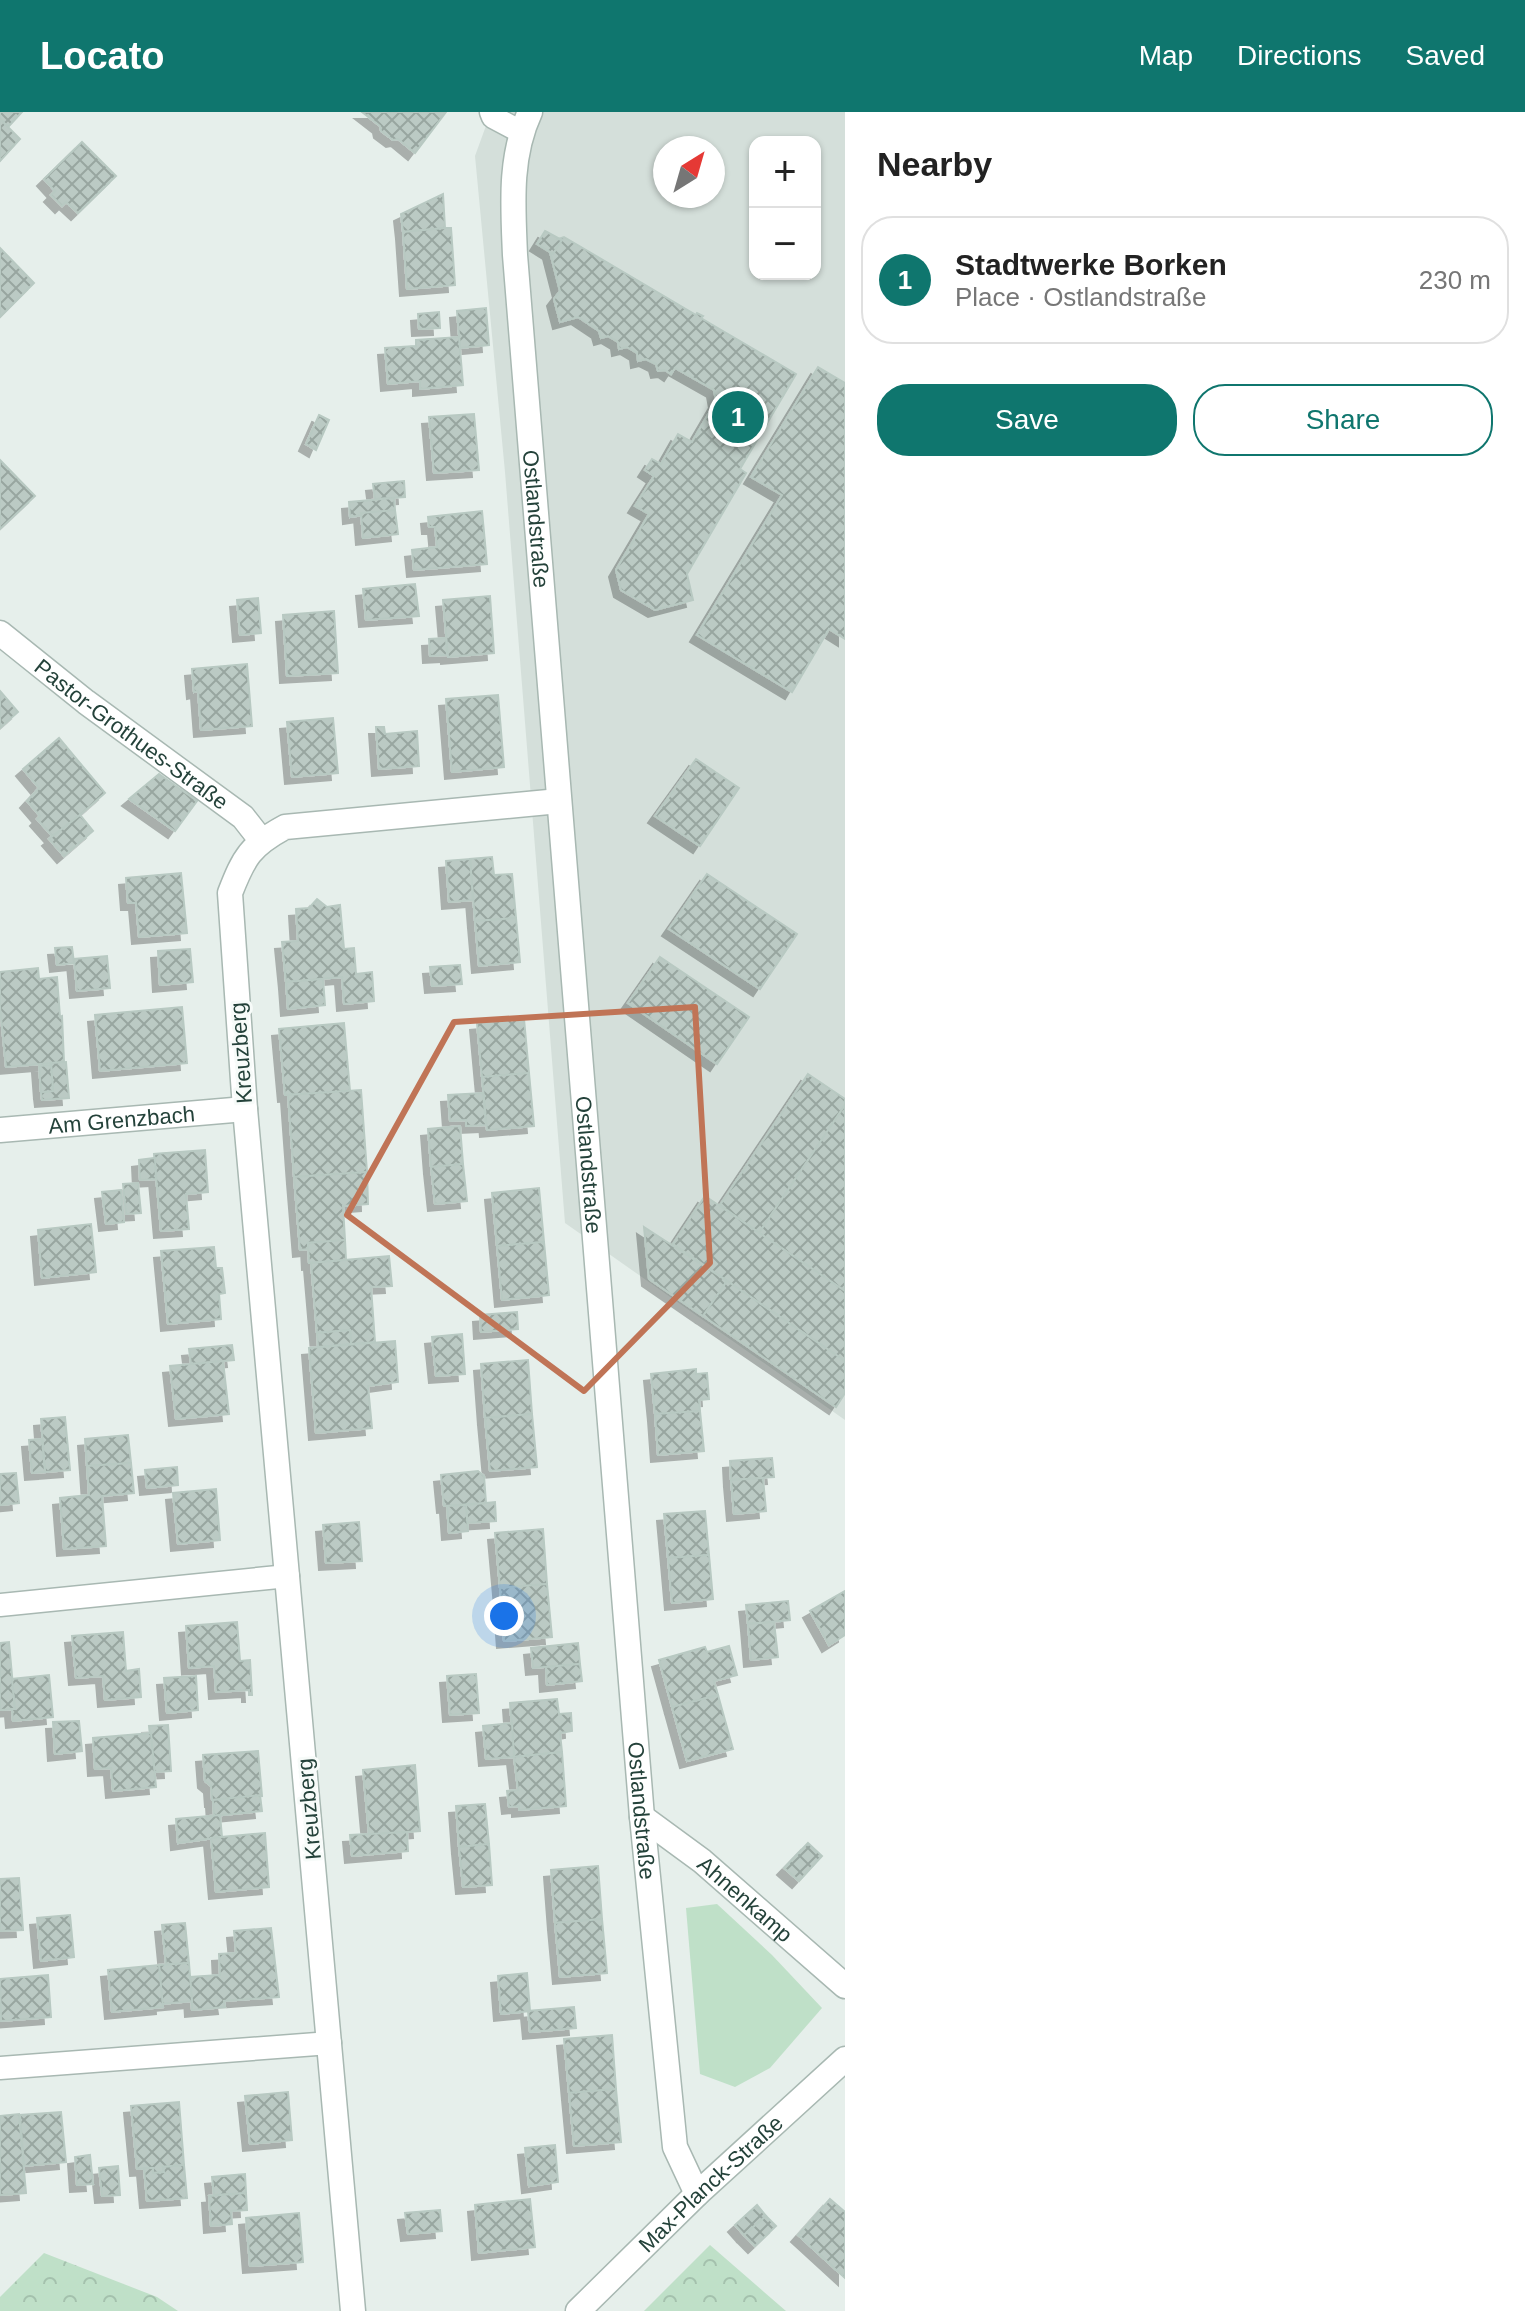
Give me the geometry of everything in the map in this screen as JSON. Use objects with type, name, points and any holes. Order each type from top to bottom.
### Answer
[{"type":"street","name":"Ostlandstraße","points":[[525,122],[513,184],[515,255],[642,1817],[675,2147],[697,2194]]},
{"type":"street","name":"Pastor-Grothues-Straße","points":[[0,633],[86,702],[243,817],[261,840]]},
{"type":"street","points":[[261,840],[285,827],[559,801]]},
{"type":"street","name":"Kreuzberg","points":[[261,840],[242,862],[230,893],[245,1109],[353,2311]]},
{"type":"street","name":"Am Grenzbach","points":[[0,1130],[245,1109]]},
{"type":"street","name":"Ahnenkamp","points":[[642,1817],[702,1861],[845,1986]]},
{"type":"street","name":"Max-Planck-Straße","points":[[578,2311],[697,2194],[845,2059]]},
{"type":"lane","name":"Ostlandstraße","points":[[491,112],[493,117],[525,122]]},
{"type":"lane","points":[[0,1605],[288,1576]]},
{"type":"lane","points":[[0,2068],[330,2043]]},
{"type":"highlighted area","points":[[695,1007],[710,1263],[584,1391],[347,1215],[454,1022]]},
{"type":"shaded area","points":[[491,112],[845,112],[845,1420],[565,1223],[505,472],[475,156]]},
{"type":"green space","points":[[717,1904],[772,1955],[822,2008],[770,2068],[735,2087],[700,2074],[686,1908]]},
{"type":"green space","points":[[710,2245],[786,2311],[644,2311]]},
{"type":"green space","points":[[44,2253],[157,2297],[178,2311],[0,2311],[0,2297]]},
{"type":"building","points":[[0,112],[22,112],[8,127],[0,119]]},
{"type":"building","points":[[362,112],[446,112],[415,153],[398,139],[393,140],[381,131],[380,126]]},
{"type":"building","points":[[0,119],[20,139],[0,161]]},
{"type":"building","points":[[82,142],[116,176],[78,213],[66,202],[62,206],[51,195],[55,191],[44,179]]},
{"type":"building","points":[[443,194],[445,228],[403,232],[401,214]]},
{"type":"building","points":[[451,228],[455,285],[407,289],[403,232]]},
{"type":"building","points":[[545,231],[562,240],[553,254],[537,244]]},
{"type":"building","points":[[564,237],[696,315],[703,316],[701,318],[796,374],[740,469],[746,473],[687,574],[693,600],[655,610],[621,590],[616,570],[649,514],[635,506],[654,476],[645,470],[652,459],[661,464],[678,434],[692,442],[716,401],[714,390],[675,368],[671,374],[665,370],[658,371],[656,364],[646,359],[638,361],[637,353],[627,347],[619,349],[618,342],[608,336],[601,338],[599,331],[578,317],[560,322],[554,299],[560,291],[550,252],[553,254],[562,240],[558,239]]},
{"type":"building","points":[[0,248],[34,283],[0,317]]},
{"type":"building","points":[[486,308],[489,345],[460,348],[457,311]]},
{"type":"building","points":[[439,312],[440,328],[419,329],[418,314]]},
{"type":"building","points":[[459,337],[463,385],[420,389],[420,381],[388,384],[385,348],[416,346],[416,340]]},
{"type":"building","points":[[818,367],[845,383],[845,639],[829,629],[792,692],[697,635],[782,495],[751,477]]},
{"type":"building","points":[[474,414],[479,470],[434,473],[429,417]]},
{"type":"building","points":[[319,415],[329,420],[316,450],[306,444]]},
{"type":"building","points":[[0,460],[35,496],[0,529]]},
{"type":"building","points":[[404,481],[405,497],[375,499],[373,484]]},
{"type":"building","points":[[394,498],[395,510],[350,517],[349,502]]},
{"type":"building","points":[[395,510],[398,534],[363,538],[361,513]]},
{"type":"building","points":[[482,511],[487,564],[414,570],[412,550],[437,547],[435,527],[429,527],[428,517]]},
{"type":"building","points":[[415,584],[419,616],[366,620],[363,589]]},
{"type":"building","points":[[490,596],[494,653],[448,657],[443,600]]},
{"type":"building","points":[[258,598],[261,633],[240,635],[237,600]]},
{"type":"building","points":[[334,611],[338,673],[287,676],[283,615]]},
{"type":"building","points":[[446,638],[447,655],[430,656],[429,639]]},
{"type":"building","points":[[247,664],[252,726],[201,730],[198,691],[194,692],[192,669]]},
{"type":"building","points":[[0,691],[18,712],[0,728]]},
{"type":"building","points":[[498,695],[504,767],[452,772],[446,699]]},
{"type":"building","points":[[333,718],[338,773],[292,777],[287,722]]},
{"type":"building","points":[[376,727],[384,727],[385,734],[417,731],[419,766],[379,769]]},
{"type":"building","points":[[59,738],[105,793],[54,838],[37,819],[40,816],[27,801],[39,788],[23,769]]},
{"type":"building","points":[[696,759],[739,788],[700,846],[655,816]]},
{"type":"building","points":[[159,774],[197,801],[175,831],[129,799]]},
{"type":"building","points":[[80,815],[93,831],[64,856],[49,839]]},
{"type":"building","points":[[492,857],[494,875],[512,874],[516,918],[475,921],[470,859]]},
{"type":"building","points":[[470,859],[473,900],[449,902],[446,861]]},
{"type":"building","points":[[181,873],[187,933],[139,937],[136,903],[128,903],[126,878]]},
{"type":"building","points":[[707,874],[797,934],[760,989],[669,929]]},
{"type":"building","points":[[317,899],[327,907],[340,905],[344,949],[354,948],[356,974],[372,972],[374,1001],[344,1004],[342,977],[286,982],[282,942],[298,941],[296,909],[309,908]]},
{"type":"building","points":[[516,918],[520,962],[479,966],[475,921]]},
{"type":"building","points":[[72,947],[74,963],[57,965],[55,948]]},
{"type":"building","points":[[190,949],[193,982],[160,985],[158,951]]},
{"type":"building","points":[[107,956],[110,988],[77,991],[74,959]]},
{"type":"building","points":[[660,957],[749,1017],[717,1064],[628,1003]]},
{"type":"building","points":[[460,965],[462,984],[432,986],[430,967]]},
{"type":"building","points":[[38,968],[39,979],[57,977],[64,1062],[6,1067],[0,972]]},
{"type":"building","points":[[323,979],[325,1005],[288,1009],[286,982]]},
{"type":"building","points":[[182,1007],[187,1063],[100,1071],[95,1015]]},
{"type":"building","points":[[524,1019],[529,1073],[482,1077],[477,1023]]},
{"type":"building","points":[[344,1023],[350,1091],[285,1095],[279,1029]]},
{"type":"building","points":[[66,1062],[69,1098],[42,1100],[41,1092],[53,1091],[51,1063]]},
{"type":"building","points":[[51,1065],[53,1091],[41,1092],[39,1066]]},
{"type":"building","points":[[529,1073],[534,1126],[487,1130],[482,1077]]},
{"type":"building","points":[[808,1074],[845,1099],[845,1105],[759,1233],[720,1205]]},
{"type":"building","points":[[361,1090],[367,1172],[294,1177],[288,1095]]},
{"type":"building","points":[[483,1093],[486,1125],[466,1126],[466,1120],[450,1121],[448,1095]]},
{"type":"building","points":[[845,1105],[845,1291],[759,1233]]},
{"type":"building","points":[[460,1126],[463,1164],[431,1167],[428,1129]]},
{"type":"building","points":[[205,1150],[208,1192],[186,1194],[189,1229],[161,1231],[154,1154]]},
{"type":"building","points":[[155,1158],[156,1179],[140,1180],[139,1160]]},
{"type":"building","points":[[463,1164],[467,1201],[435,1204],[431,1167]]},
{"type":"building","points":[[367,1172],[368,1204],[343,1206],[345,1240],[308,1243],[308,1249],[300,1250],[294,1177]]},
{"type":"building","points":[[138,1183],[141,1213],[126,1214],[123,1184]]},
{"type":"building","points":[[539,1188],[544,1242],[497,1246],[492,1193]]},
{"type":"building","points":[[121,1190],[124,1222],[106,1224],[102,1192]]},
{"type":"building","points":[[705,1196],[845,1291],[845,1361],[673,1244]]},
{"type":"building","points":[[91,1224],[96,1272],[42,1278],[38,1230]]},
{"type":"building","points":[[644,1227],[727,1281],[703,1316],[649,1279]]},
{"type":"building","points":[[345,1240],[346,1260],[309,1263],[308,1243]]},
{"type":"building","points":[[544,1242],[549,1295],[502,1300],[497,1246]]},
{"type":"building","points":[[214,1247],[216,1268],[222,1268],[225,1293],[219,1294],[221,1319],[168,1324],[161,1251]]},
{"type":"building","points":[[389,1256],[392,1286],[371,1287],[375,1342],[351,1344],[350,1330],[317,1333],[311,1263]]},
{"type":"building","points":[[727,1281],[845,1361],[845,1393],[836,1407],[703,1316]]},
{"type":"building","points":[[517,1312],[518,1329],[481,1332],[480,1315]]},
{"type":"building","points":[[350,1330],[351,1344],[318,1347],[317,1333]]},
{"type":"building","points":[[462,1334],[465,1374],[436,1376],[432,1337]]},
{"type":"building","points":[[395,1341],[398,1382],[368,1386],[372,1428],[316,1433],[309,1348]]},
{"type":"building","points":[[232,1345],[234,1360],[191,1364],[189,1349]]},
{"type":"building","points":[[528,1360],[532,1414],[485,1418],[481,1364]]},
{"type":"building","points":[[223,1361],[229,1414],[176,1419],[170,1366]]},
{"type":"building","points":[[696,1369],[696,1374],[707,1373],[709,1399],[699,1400],[700,1411],[655,1414],[651,1374]]},
{"type":"building","points":[[700,1411],[704,1451],[658,1455],[655,1414]]},
{"type":"building","points":[[532,1414],[537,1467],[490,1471],[485,1418]]},
{"type":"building","points":[[65,1417],[70,1470],[45,1472],[41,1419]]},
{"type":"building","points":[[128,1435],[131,1463],[87,1466],[85,1439]]},
{"type":"building","points":[[42,1439],[45,1472],[32,1473],[29,1440]]},
{"type":"building","points":[[772,1458],[774,1477],[731,1480],[730,1461]]},
{"type":"building","points":[[131,1463],[134,1493],[102,1496],[106,1546],[64,1549],[60,1498],[89,1495],[87,1466]]},
{"type":"building","points":[[177,1467],[178,1485],[147,1488],[145,1470]]},
{"type":"building","points":[[478,1471],[484,1476],[486,1503],[444,1506],[441,1475]]},
{"type":"building","points":[[16,1473],[19,1503],[0,1505],[0,1474]]},
{"type":"building","points":[[763,1478],[766,1511],[734,1514],[731,1480]]},
{"type":"building","points":[[216,1489],[220,1540],[178,1544],[173,1493]]},
{"type":"building","points":[[495,1502],[496,1521],[467,1523],[466,1505]]},
{"type":"building","points":[[466,1505],[468,1531],[449,1533],[447,1506]]},
{"type":"building","points":[[705,1511],[709,1555],[668,1558],[664,1514]]},
{"type":"building","points":[[359,1522],[362,1561],[326,1563],[323,1525]]},
{"type":"building","points":[[543,1529],[547,1584],[500,1588],[495,1533]]},
{"type":"building","points":[[709,1555],[713,1599],[672,1603],[668,1558]]},
{"type":"building","points":[[547,1584],[552,1637],[504,1641],[500,1588]]},
{"type":"building","points":[[845,1591],[845,1635],[829,1645],[810,1611]]},
{"type":"building","points":[[788,1601],[790,1620],[748,1624],[746,1605]]},
{"type":"building","points":[[237,1622],[240,1661],[250,1660],[252,1695],[249,1695],[249,1690],[216,1692],[214,1666],[189,1668],[186,1626]]},
{"type":"building","points":[[774,1622],[778,1657],[751,1660],[748,1624]]},
{"type":"building","points":[[123,1632],[126,1671],[139,1669],[141,1697],[105,1700],[103,1676],[76,1678],[72,1636]]},
{"type":"building","points":[[9,1642],[15,1709],[0,1710],[0,1643]]},
{"type":"building","points":[[578,1643],[580,1664],[533,1668],[531,1648]]},
{"type":"building","points":[[729,1646],[737,1675],[714,1681],[718,1695],[672,1707],[659,1660],[705,1647],[707,1652]]},
{"type":"building","points":[[580,1664],[582,1681],[547,1685],[546,1667]]},
{"type":"building","points":[[476,1674],[479,1713],[450,1715],[447,1676]]},
{"type":"building","points":[[49,1675],[53,1717],[13,1721],[12,1679]]},
{"type":"building","points":[[196,1676],[198,1710],[167,1713],[164,1678]]},
{"type":"building","points":[[718,1695],[733,1749],[687,1761],[672,1707]]},
{"type":"building","points":[[557,1699],[559,1714],[571,1713],[572,1731],[560,1733],[562,1752],[514,1757],[510,1703]]},
{"type":"building","points":[[79,1721],[82,1751],[55,1754],[53,1722]]},
{"type":"building","points":[[512,1723],[514,1757],[486,1759],[483,1726]]},
{"type":"building","points":[[168,1725],[171,1771],[154,1772],[149,1726]]},
{"type":"building","points":[[151,1733],[156,1787],[113,1791],[111,1768],[95,1769],[93,1738]]},
{"type":"building","points":[[258,1751],[262,1796],[212,1800],[211,1786],[205,1781],[203,1755]]},
{"type":"building","points":[[562,1752],[566,1806],[519,1810],[519,1806],[509,1807],[507,1791],[518,1790],[514,1757]]},
{"type":"building","points":[[415,1765],[420,1831],[369,1835],[363,1770]]},
{"type":"building","points":[[260,1795],[262,1811],[214,1816],[213,1800]]},
{"type":"building","points":[[485,1804],[489,1844],[459,1847],[456,1806]]},
{"type":"building","points":[[220,1815],[222,1837],[178,1843],[176,1819]]},
{"type":"building","points":[[407,1832],[408,1851],[352,1856],[350,1835]]},
{"type":"building","points":[[265,1833],[269,1887],[216,1892],[211,1838]]},
{"type":"building","points":[[808,1843],[822,1856],[799,1881],[784,1868]]},
{"type":"building","points":[[489,1844],[492,1885],[463,1887],[459,1847]]},
{"type":"building","points":[[598,1866],[602,1919],[555,1923],[551,1870]]},
{"type":"building","points":[[19,1878],[23,1930],[0,1931],[0,1879]]},
{"type":"building","points":[[70,1915],[74,1957],[41,1961],[37,1918]]},
{"type":"building","points":[[602,1919],[607,1973],[560,1977],[555,1923]]},
{"type":"building","points":[[185,1923],[189,1963],[166,1965],[162,1925]]},
{"type":"building","points":[[271,1928],[279,1997],[224,2001],[225,2007],[192,2010],[190,1977],[220,1975],[219,1954],[236,1953],[234,1931]]},
{"type":"building","points":[[189,1963],[192,2001],[162,2004],[159,1965]]},
{"type":"building","points":[[159,1965],[163,2007],[112,2012],[108,1970]]},
{"type":"building","points":[[527,1973],[530,2011],[501,2014],[498,1976]]},
{"type":"building","points":[[48,1975],[51,2017],[1,2021],[0,1979]]},
{"type":"building","points":[[574,2007],[576,2028],[530,2032],[528,2011]]},
{"type":"building","points":[[612,2035],[616,2089],[569,2093],[564,2039]]},
{"type":"building","points":[[616,2089],[621,2142],[574,2146],[569,2093]]},
{"type":"building","points":[[288,2092],[292,2140],[250,2144],[245,2096]]},
{"type":"building","points":[[179,2102],[184,2165],[163,2167],[164,2172],[153,2173],[153,2168],[137,2169],[131,2106]]},
{"type":"building","points":[[61,2112],[66,2162],[24,2166],[20,2115]]},
{"type":"building","points":[[19,2114],[26,2193],[0,2195],[0,2116]]},
{"type":"building","points":[[555,2145],[558,2182],[529,2186],[525,2148]]},
{"type":"building","points":[[90,2155],[93,2184],[77,2185],[75,2157]]},
{"type":"building","points":[[184,2165],[187,2198],[147,2201],[144,2168],[153,2168],[153,2173],[164,2172],[163,2167]]},
{"type":"building","points":[[118,2166],[120,2195],[102,2196],[99,2168]]},
{"type":"building","points":[[245,2174],[246,2193],[214,2195],[212,2177]]},
{"type":"building","points":[[246,2193],[247,2210],[231,2211],[232,2224],[211,2226],[209,2196]]},
{"type":"building","points":[[530,2199],[535,2247],[479,2253],[475,2205]]},
{"type":"building","points":[[830,2199],[845,2212],[845,2278],[798,2235]]},
{"type":"building","points":[[757,2205],[766,2216],[744,2235],[735,2225]]},
{"type":"building","points":[[440,2210],[442,2231],[408,2234],[405,2213]]},
{"type":"building","points":[[299,2213],[303,2262],[250,2266],[246,2218]]},
{"type":"building","points":[[766,2216],[776,2226],[755,2246],[744,2235]]},
{"type":"place","name":"Stadtwerke Borken","points":[[738,417]]}]
